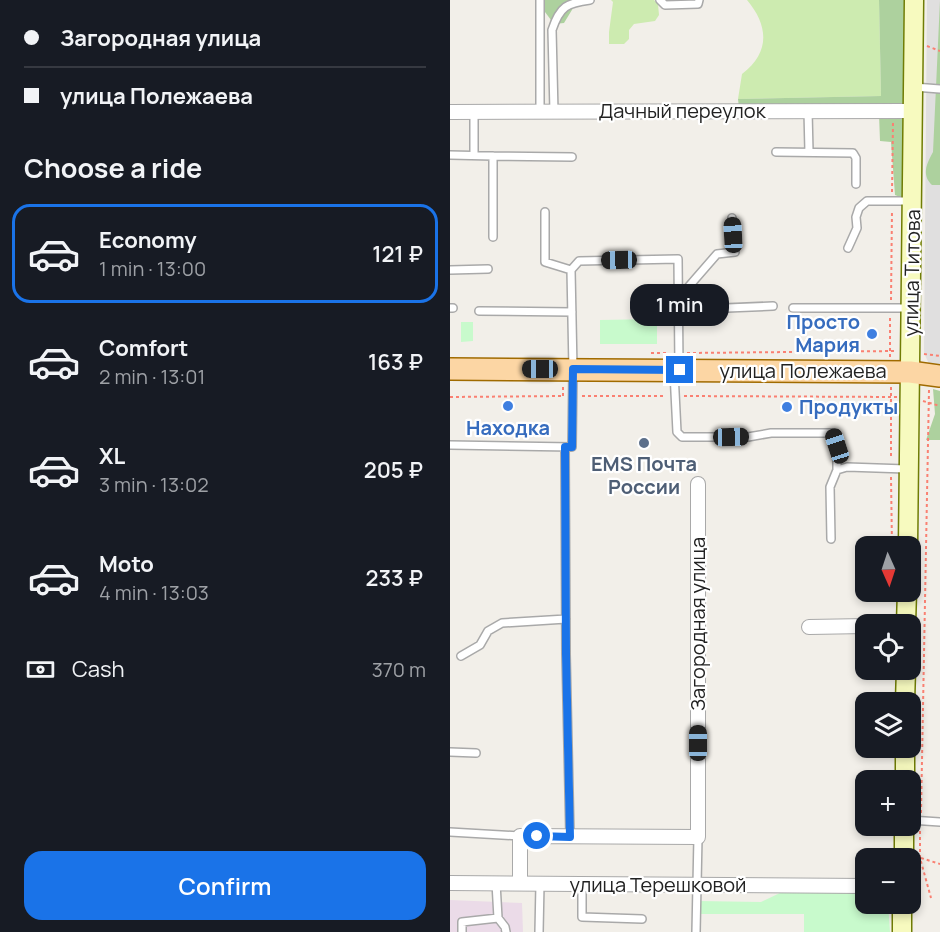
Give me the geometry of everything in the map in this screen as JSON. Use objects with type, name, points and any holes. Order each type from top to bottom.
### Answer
[{"type":"main road","name":"улица Титова","points":[[908,536],[909,469],[919,400],[920,367],[911,308],[914,0]]},
{"type":"main road","name":"улица Полежаева","points":[[450,369],[573,369],[677,364],[920,367]]},
{"type":"main road","points":[[902,914],[902,932]]},
{"type":"street","name":"Дачный переулок","points":[[450,112],[913,111]]},
{"type":"street","name":"Загородная улица","points":[[698,484],[698,837]]},
{"type":"street","points":[[809,627],[855,626]]},
{"type":"street","points":[[520,883],[520,836],[698,837]]},
{"type":"street","name":"улица Терешковой","points":[[450,883],[855,886]]},
{"type":"lane","points":[[540,0],[540,112]]},
{"type":"lane","points":[[554,112],[552,30],[554,23],[556,17],[570,2],[590,0]]},
{"type":"lane","points":[[660,0],[665,5],[698,4],[699,0]]},
{"type":"lane","points":[[914,87],[940,89]]},
{"type":"lane","points":[[808,111],[809,152]]},
{"type":"lane","points":[[474,112],[474,155]]},
{"type":"lane","points":[[776,152],[852,153],[856,158],[856,184]]},
{"type":"lane","points":[[450,155],[572,157]]},
{"type":"lane","points":[[493,156],[493,237]]},
{"type":"lane","points":[[848,248],[857,228],[856,218],[859,208],[867,201],[912,201]]},
{"type":"lane","points":[[545,213],[545,262],[571,270]]},
{"type":"lane","points":[[677,300],[717,254],[735,252],[732,218]]},
{"type":"lane","points":[[450,445],[572,447],[571,270],[579,261],[678,259],[675,396],[677,432],[682,437],[748,437],[771,432],[833,433],[837,446],[837,470],[830,487],[831,539]]},
{"type":"lane","points":[[450,270],[488,269]]},
{"type":"lane","points":[[678,310],[773,306]]},
{"type":"lane","points":[[793,308],[911,308]]},
{"type":"lane","points":[[479,311],[572,312]]},
{"type":"lane","points":[[565,447],[570,837]]},
{"type":"lane","points":[[837,470],[847,467],[909,469]]},
{"type":"lane","points":[[461,656],[480,645],[488,631],[502,622],[566,619]]},
{"type":"lane","points":[[450,752],[476,753]]},
{"type":"lane","points":[[921,823],[940,822]]},
{"type":"lane","points":[[450,832],[520,836]]},
{"type":"lane","name":"Загородная улица","points":[[696,932],[698,837]]},
{"type":"lane","points":[[496,883],[498,918],[506,932]]},
{"type":"lane","points":[[538,932],[540,884]]},
{"type":"lane","points":[[582,884],[582,917],[642,919]]},
{"type":"lane","points":[[462,932],[462,922],[498,918]]},
{"type":"path","points":[[927,46],[940,51]]},
{"type":"path","points":[[890,350],[893,122]]},
{"type":"path","points":[[890,350],[920,367]]},
{"type":"path","points":[[643,353],[677,364],[890,350],[920,367]]},
{"type":"path","points":[[913,770],[920,367]]},
{"type":"path","points":[[450,397],[891,396],[940,406]]},
{"type":"path","points":[[921,860],[940,864]]},
{"type":"path","points":[[921,877],[931,898]]},
{"type":"shaded area","points":[[927,0],[940,0],[940,368],[930,366],[924,353]]},
{"type":"shaded area","points":[[450,900],[522,903],[523,932],[450,932]]},
{"type":"green space","points":[[536,0],[578,0],[564,23],[554,24]]},
{"type":"green space","points":[[611,0],[654,0],[658,4],[659,15],[655,21],[634,24],[629,30],[629,39],[624,44],[609,44],[613,2]]},
{"type":"green space","points":[[747,0],[879,0],[881,96],[738,99],[742,74],[758,57],[763,39],[759,20]]},
{"type":"green space","points":[[879,0],[904,0],[906,187],[905,195],[900,197],[895,195],[891,142],[880,141],[879,114],[740,116],[738,99],[881,96]]},
{"type":"green space","points":[[940,0],[940,185],[932,185],[926,173],[933,152]]},
{"type":"green space","points":[[657,319],[657,344],[600,344],[600,320]]},
{"type":"green space","points":[[461,322],[473,322],[473,341],[461,342]]},
{"type":"green space","points":[[933,389],[940,391],[940,440],[926,440],[935,414]]},
{"type":"green space","points":[[855,892],[855,914],[889,914],[890,932],[804,932],[804,914],[697,914],[698,901],[761,902],[780,893]]},
{"type":"place","name":"Просто Мария","points":[[872,334]]},
{"type":"place","name":"Находка","points":[[508,406]]},
{"type":"place","name":"Продукты","points":[[787,407]]},
{"type":"place","name":"EMS Почта России","points":[[644,443]]},
{"type":"route","points":[[537,836],[570,837],[565,447],[572,447],[573,369],[680,370]]}]
